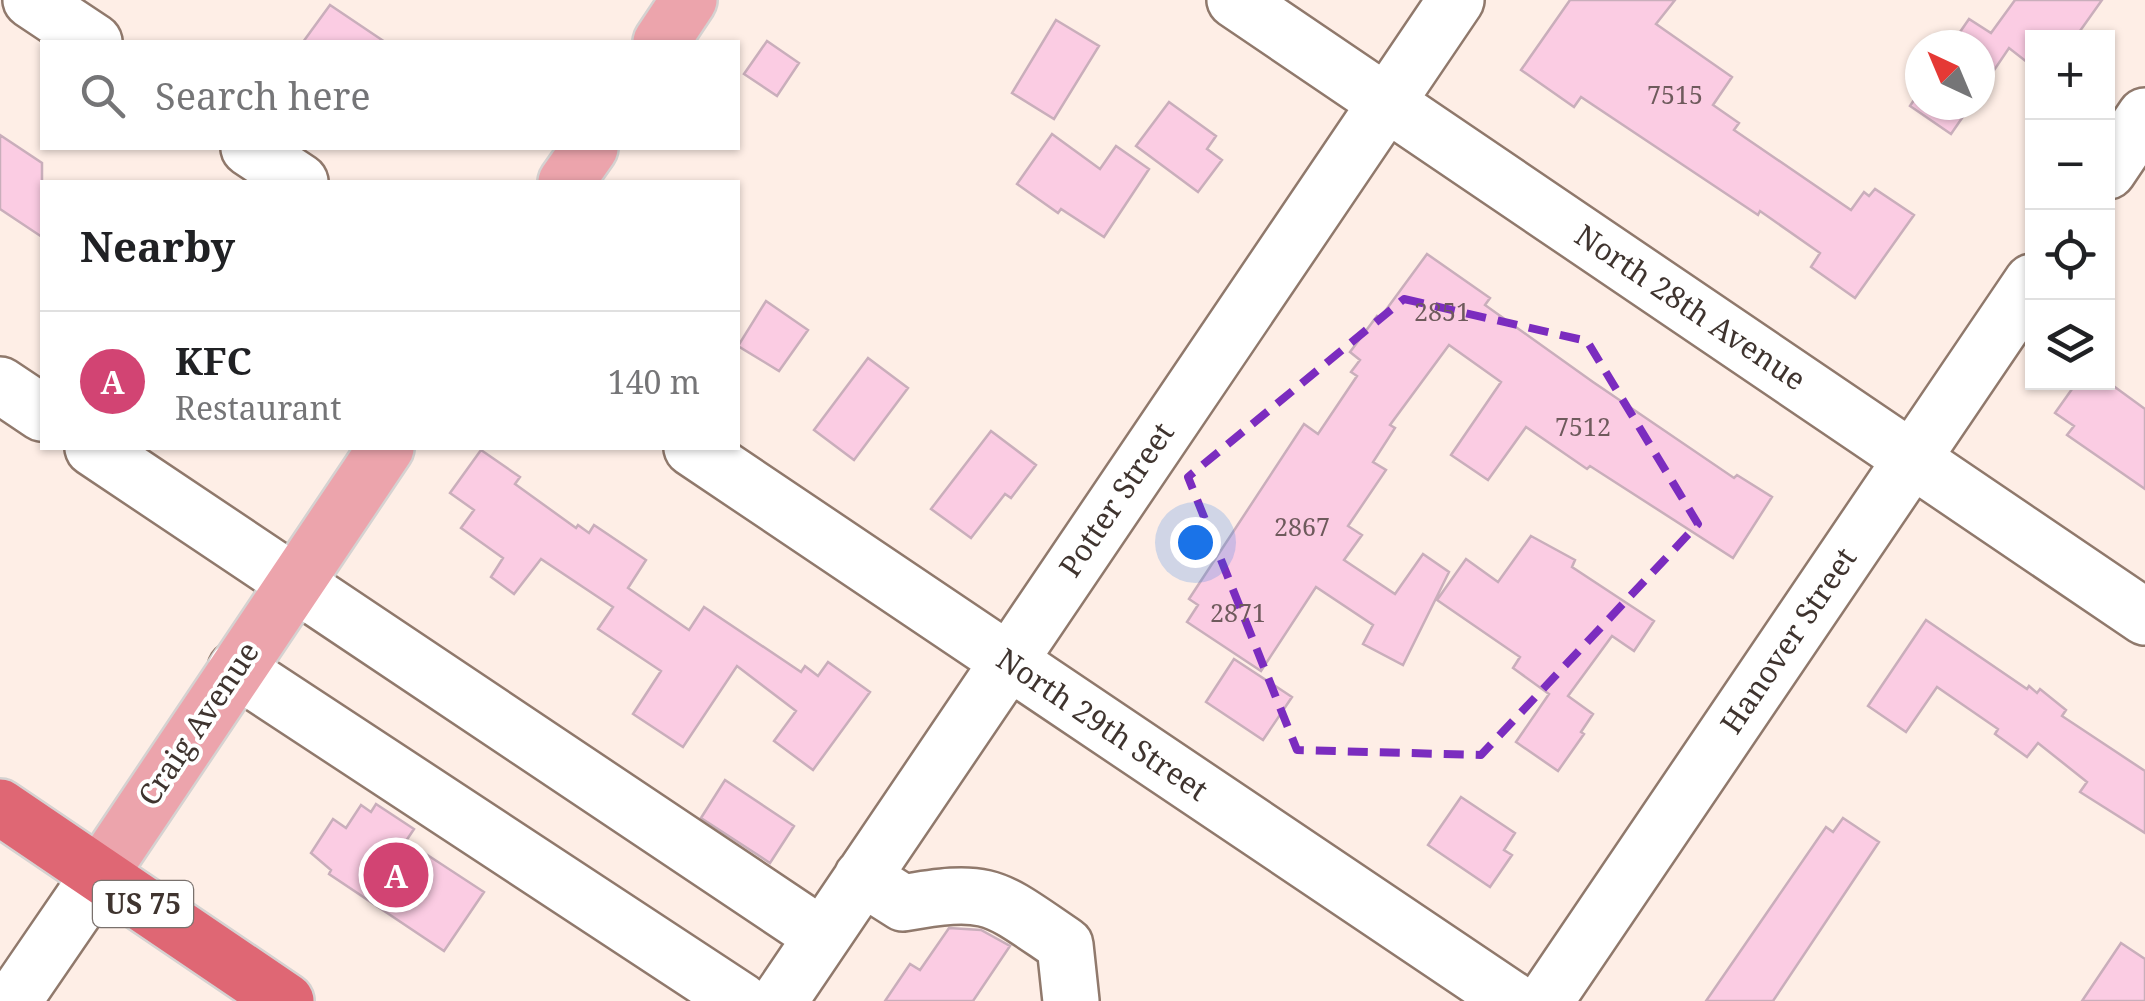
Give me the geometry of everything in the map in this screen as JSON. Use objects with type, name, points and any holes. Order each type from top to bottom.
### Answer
[{"type":"highway","name":"US 75","points":[[0,807],[286,1001]]},
{"type":"main road","points":[[661,40],[689,0]]},
{"type":"main road","points":[[567,180],[589,150]]},
{"type":"main road","name":"Craig Avenue","points":[[100,874],[385,450]]},
{"type":"street","points":[[31,0],[91,40]]},
{"type":"street","name":"North 28th Avenue","points":[[1234,0],[2145,618]]},
{"type":"street","name":"Potter Street","points":[[779,1001],[1456,0]]},
{"type":"street","points":[[2115,161],[2145,116]]},
{"type":"street","points":[[252,150],[297,180]]},
{"type":"street","name":"Hanover Street","points":[[1544,1001],[2025,292]]},
{"type":"street","points":[[0,385],[40,413]]},
{"type":"street","points":[[96,450],[822,936]]},
{"type":"street","name":"North 29th Street","points":[[695,450],[1514,1001]]},
{"type":"street","points":[[236,670],[741,1001]]},
{"type":"street","name":"Craig Avenue","points":[[14,1001],[100,874]]},
{"type":"street","points":[[862,877],[903,903],[963,894],[1001,902],[1065,945],[1071,1001]]},
{"type":"highlighted area","points":[[1404,299],[1587,341],[1698,524],[1481,755],[1297,750],[1188,477]]},
{"type":"building","points":[[1570,0],[1675,0],[1656,24],[1732,77],[1713,105],[1739,123],[1734,130],[1851,210],[1864,192],[1869,196],[1875,189],[1914,215],[1855,298],[1811,267],[1820,253],[1760,211],[1758,215],[1581,97],[1574,107],[1521,70]]},
{"type":"building","points":[[2015,0],[2102,0],[2081,30],[2025,30],[2025,61],[2009,48],[1995,69],[1993,30]]},
{"type":"building","points":[[330,5],[382,40],[304,40]]},
{"type":"building","points":[[1969,19],[1986,30],[1961,30]]},
{"type":"building","points":[[1056,20],[1099,46],[1054,119],[1012,93]]},
{"type":"building","points":[[767,41],[799,63],[777,96],[744,74]]},
{"type":"building","points":[[1169,102],[1216,136],[1207,149],[1222,160],[1198,192],[1136,146]]},
{"type":"building","points":[[1930,120],[1961,120],[1951,134]]},
{"type":"building","points":[[1052,134],[1100,169],[1116,146],[1149,169],[1104,237],[1061,209],[1058,213],[1017,184]]},
{"type":"building","points":[[0,135],[42,163],[40,236],[0,209]]},
{"type":"building","points":[[1427,254],[1490,298],[1485,305],[1593,382],[1734,478],[1737,475],[1772,497],[1733,558],[1526,427],[1488,480],[1451,455],[1501,382],[1449,345],[1390,425],[1395,428],[1373,462],[1386,470],[1348,526],[1362,535],[1344,560],[1395,594],[1423,554],[1449,572],[1403,665],[1363,644],[1373,625],[1316,587],[1261,671],[1187,622],[1198,605],[1189,599],[1304,424],[1318,434],[1357,376],[1351,372],[1360,360],[1350,352]]},
{"type":"building","points":[[766,301],[808,330],[779,371],[740,347]]},
{"type":"building","points":[[868,358],[908,388],[854,460],[814,430]]},
{"type":"building","points":[[2115,387],[2145,409],[2145,489],[2067,435],[2074,426],[2055,413],[2071,390]]},
{"type":"building","points":[[991,431],[1036,465],[1011,498],[1005,494],[971,538],[931,509]]},
{"type":"building","points":[[481,450],[520,477],[515,484],[576,528],[578,525],[589,533],[594,525],[646,560],[628,588],[689,630],[704,607],[801,672],[805,666],[818,676],[828,662],[870,692],[813,770],[774,741],[796,711],[737,666],[683,747],[633,714],[661,671],[598,629],[613,607],[541,559],[514,594],[491,577],[503,558],[461,528],[474,510],[450,493]]},
{"type":"building","points":[[1531,536],[1575,560],[1572,567],[1654,621],[1634,651],[1612,636],[1568,696],[1593,714],[1558,771],[1516,742],[1549,694],[1513,668],[1520,657],[1437,600],[1466,559],[1498,582]]},
{"type":"building","points":[[1926,620],[2027,689],[2029,686],[2037,693],[2040,689],[2066,710],[2062,716],[2145,771],[2145,833],[2080,792],[2087,782],[2038,743],[2027,757],[1995,734],[1998,729],[1937,687],[1906,732],[1868,706]]},
{"type":"building","points":[[1234,659],[1292,697],[1263,740],[1206,702]]},
{"type":"building","points":[[725,780],[794,826],[770,863],[701,818]]},
{"type":"building","points":[[1461,797],[1515,833],[1504,850],[1512,855],[1490,887],[1428,845]]},
{"type":"building","points":[[376,804],[414,829],[406,841],[484,892],[444,951],[329,874],[331,870],[311,853],[333,819],[346,828],[361,805],[371,812]]},
{"type":"building","points":[[1843,818],[1879,842],[1773,1001],[1706,1001],[1826,827],[1833,832]]},
{"type":"building","points":[[949,928],[981,930],[1010,946],[973,1001],[885,1001],[910,964],[920,970]]},
{"type":"building","points":[[2121,943],[2145,959],[2145,1001],[2082,1001]]},
{"type":"place","name":"KFC","points":[[396,875]]}]
